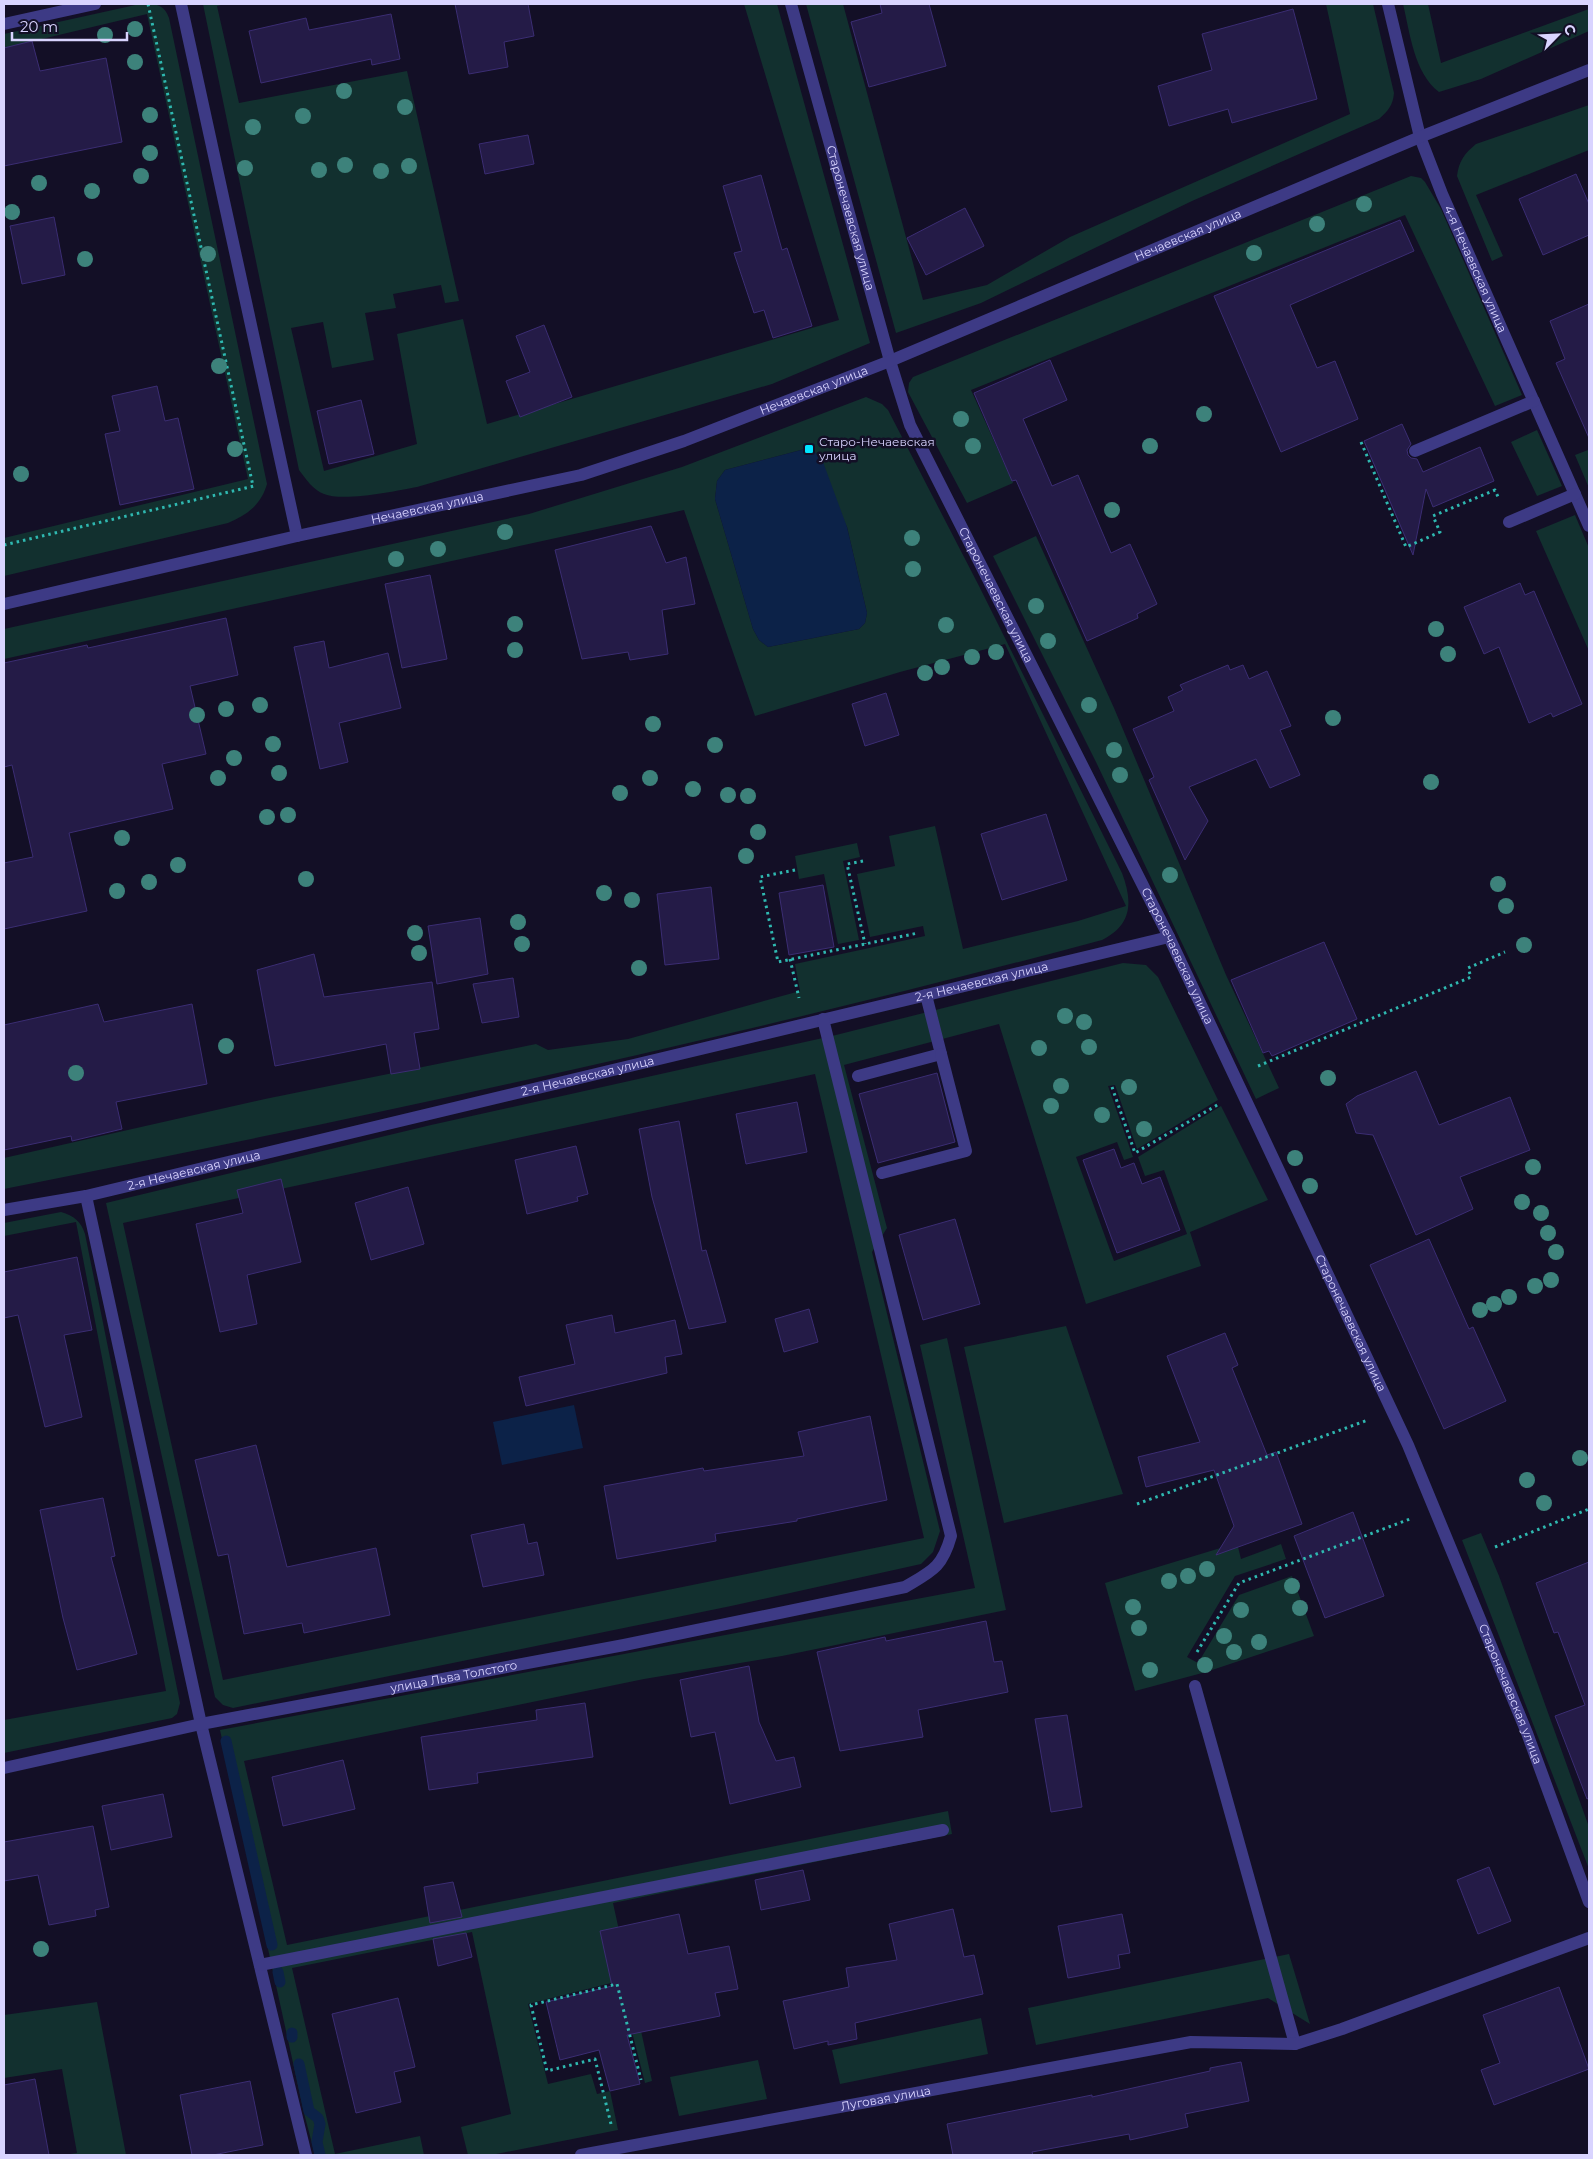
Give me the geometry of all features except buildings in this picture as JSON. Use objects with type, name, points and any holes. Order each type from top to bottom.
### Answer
[{"type":"street","points":[[4,24],[95,4]]},
{"type":"street","points":[[181,4],[297,536]]},
{"type":"street","name":"Старонечаевская улица","points":[[791,4],[890,362],[910,425],[1169,937],[1392,1411],[1527,1733],[1589,1902]]},
{"type":"street","name":"4-я Нечаевская улица","points":[[1388,4],[1420,137],[1452,218],[1589,526]]},
{"type":"street","name":"Нечаевская улица","points":[[4,604],[297,536],[581,475],[684,441],[890,362],[1420,137],[1589,70]]},
{"type":"street","points":[[1415,451],[1534,401]]},
{"type":"street","points":[[1509,522],[1575,494]]},
{"type":"street","name":"2-я Нечаевская улица","points":[[4,1210],[86,1196],[1169,937]]},
{"type":"street","points":[[882,1173],[966,1151],[926,995]]},
{"type":"street","name":"улица Льва Толстого","points":[[4,1768],[201,1724],[624,1645],[905,1587],[936,1568],[946,1552],[951,1536],[824,1019]]},
{"type":"street","points":[[858,1076],[941,1054]]},
{"type":"street","points":[[86,1196],[201,1724],[306,2155]]},
{"type":"street","points":[[1195,1686],[1295,2044]]},
{"type":"street","points":[[260,1965],[944,1830]]},
{"type":"street","name":"Луговая улица","points":[[581,2155],[1192,2042],[1295,2044],[1342,2029],[1589,1938]]},
{"type":"path","points":[[148,4],[253,486]]},
{"type":"path","points":[[1360,442],[1406,547],[1440,532],[1434,516],[1495,490],[1509,522]]},
{"type":"path","points":[[4,545],[284,479]]},
{"type":"path","points":[[863,861],[847,864],[865,944]]},
{"type":"path","points":[[795,870],[760,877],[778,962],[918,932]]},
{"type":"path","points":[[1234,1075],[1471,977],[1468,968],[1504,952]]},
{"type":"path","points":[[790,959],[804,1025]]},
{"type":"path","points":[[1112,1087],[1135,1153],[1242,1091]]},
{"type":"path","points":[[1137,1504],[1392,1411]]},
{"type":"path","points":[[1495,1547],[1589,1509]]},
{"type":"path","points":[[1197,1652],[1239,1583],[1434,1510]]},
{"type":"path","points":[[617,2148],[595,2059],[547,2071],[531,2005],[617,1984],[641,2080]]},
{"type":"green space","points":[[140,4],[158,5],[164,9],[169,18],[267,484],[261,498],[252,508],[228,523],[4,576],[4,538],[248,479],[147,14],[4,48],[4,34]]},
{"type":"green space","points":[[203,4],[225,4],[217,6],[239,103],[407,71],[459,301],[445,303],[441,285],[393,294],[396,308],[365,313],[374,360],[332,368],[323,322],[291,328],[324,471],[417,444],[397,334],[463,319],[487,424],[839,320],[744,4],[777,4],[870,343],[772,384],[417,487],[344,497],[324,494],[316,490],[299,470]]},
{"type":"green space","points":[[806,4],[843,4],[923,300],[987,285],[1070,237],[1350,114],[1326,4],[1373,4],[1394,93],[1390,108],[1379,119],[1192,201],[981,303],[896,333]]},
{"type":"green space","points":[[1403,4],[1428,4],[1441,63],[1589,9],[1589,31],[1481,79],[1439,92],[1431,84],[1418,63]]},
{"type":"green space","points":[[1589,105],[1589,150],[1476,195],[1503,256],[1492,261],[1457,176],[1463,158],[1476,144]]},
{"type":"green space","points":[[1411,176],[1421,178],[1425,182],[1441,209],[1522,395],[1495,406],[1405,215],[971,390],[1013,483],[967,503],[908,392],[909,383],[913,377]]},
{"type":"green space","points":[[866,397],[882,404],[888,410],[979,586],[1122,873],[1128,894],[1128,903],[1124,920],[1119,927],[1102,940],[829,1010],[417,1104],[4,1189],[4,1158],[265,1099],[536,1044],[548,1050],[628,1039],[800,991],[795,964],[925,936],[923,926],[870,937],[857,874],[895,866],[889,836],[935,826],[963,949],[1078,921],[1126,906],[1005,644],[900,672],[755,716],[684,510],[4,659],[4,629],[529,514],[682,467]],"holes":[[[805,449],[847,527],[867,613],[865,623],[859,629],[768,647],[759,640],[753,629],[715,499],[717,481],[725,470]]]},
{"type":"green space","points":[[1537,430],[1562,486],[1537,496],[1511,442]]},
{"type":"green space","points":[[1588,450],[1589,454],[1589,488],[1575,455]]},
{"type":"green space","points":[[1575,515],[1589,548],[1589,651],[1536,531]]},
{"type":"green space","points":[[1036,536],[1114,708],[1226,975],[1279,1088],[1256,1099],[1096,762],[993,556]]},
{"type":"green space","points":[[857,843],[860,857],[843,861],[859,940],[838,944],[824,874],[799,879],[795,856]]},
{"type":"green space","points":[[1123,963],[1146,965],[1158,977],[1218,1100],[1137,1149],[1115,1085],[1108,1086],[1133,1157],[1124,1160],[1117,1142],[1076,1157],[1114,1261],[1187,1234],[1164,1170],[1145,1176],[1138,1157],[1221,1106],[1268,1200],[1190,1232],[1201,1266],[1086,1304],[999,1024],[844,1065],[887,1228],[872,1252],[940,1531],[933,1552],[921,1564],[731,1606],[233,1708],[223,1705],[215,1697],[106,1203],[431,1125],[832,1036]],"holes":[[[815,1074],[924,1538],[223,1680],[123,1223]]]},
{"type":"green space","points":[[61,1212],[70,1215],[76,1220],[85,1234],[180,1703],[177,1714],[172,1718],[4,1753],[4,1720],[166,1691],[76,1222],[4,1236],[4,1223]]},
{"type":"green space","points":[[1066,1326],[1123,1494],[1004,1523],[964,1347]]},
{"type":"green space","points":[[947,1338],[1006,1610],[782,1656],[644,1679],[244,1761],[287,1945],[948,1811],[952,1834],[613,1903],[652,2081],[645,2083],[619,1981],[528,2004],[548,2084],[591,2074],[597,2094],[610,2091],[618,2130],[491,2155],[468,2155],[461,2127],[511,2114],[472,1932],[292,1968],[335,2154],[420,2136],[424,2155],[315,2155],[304,2113],[220,1730],[975,1588],[920,1345]]},
{"type":"green space","points":[[1481,1533],[1499,1576],[1589,1827],[1589,1869],[1462,1540]]},
{"type":"green space","points":[[1237,1543],[1241,1559],[1281,1544],[1286,1559],[1235,1576],[1187,1657],[1198,1663],[1239,1595],[1292,1576],[1314,1636],[1206,1672],[1135,1691],[1105,1583]]},
{"type":"green space","points":[[1289,1954],[1310,2024],[1268,1998],[1036,2045],[1028,2008]]},
{"type":"green space","points":[[97,2002],[126,2155],[64,2155],[77,2153],[62,2069],[4,2078],[4,2015]]},
{"type":"green space","points":[[981,2018],[988,2054],[840,2084],[832,2050]]},
{"type":"green space","points":[[758,2060],[767,2099],[679,2116],[670,2077]]},
{"type":"water","points":[[805,449],[815,452],[823,462],[847,527],[867,613],[865,623],[859,629],[768,647],[759,640],[753,629],[715,499],[717,481],[725,470]]},
{"type":"water","points":[[574,1405],[583,1448],[502,1465],[493,1422]]},
{"type":"waterway","points":[[226,1741],[272,1945]]},
{"type":"waterway","points":[[278,1972],[280,1982]]},
{"type":"waterway","points":[[299,2064],[309,2111],[318,2118],[320,2124],[317,2142],[320,2155]]},
{"type":"place","name":"Старо-Нечаевская улица","points":[[809,449]]}]
